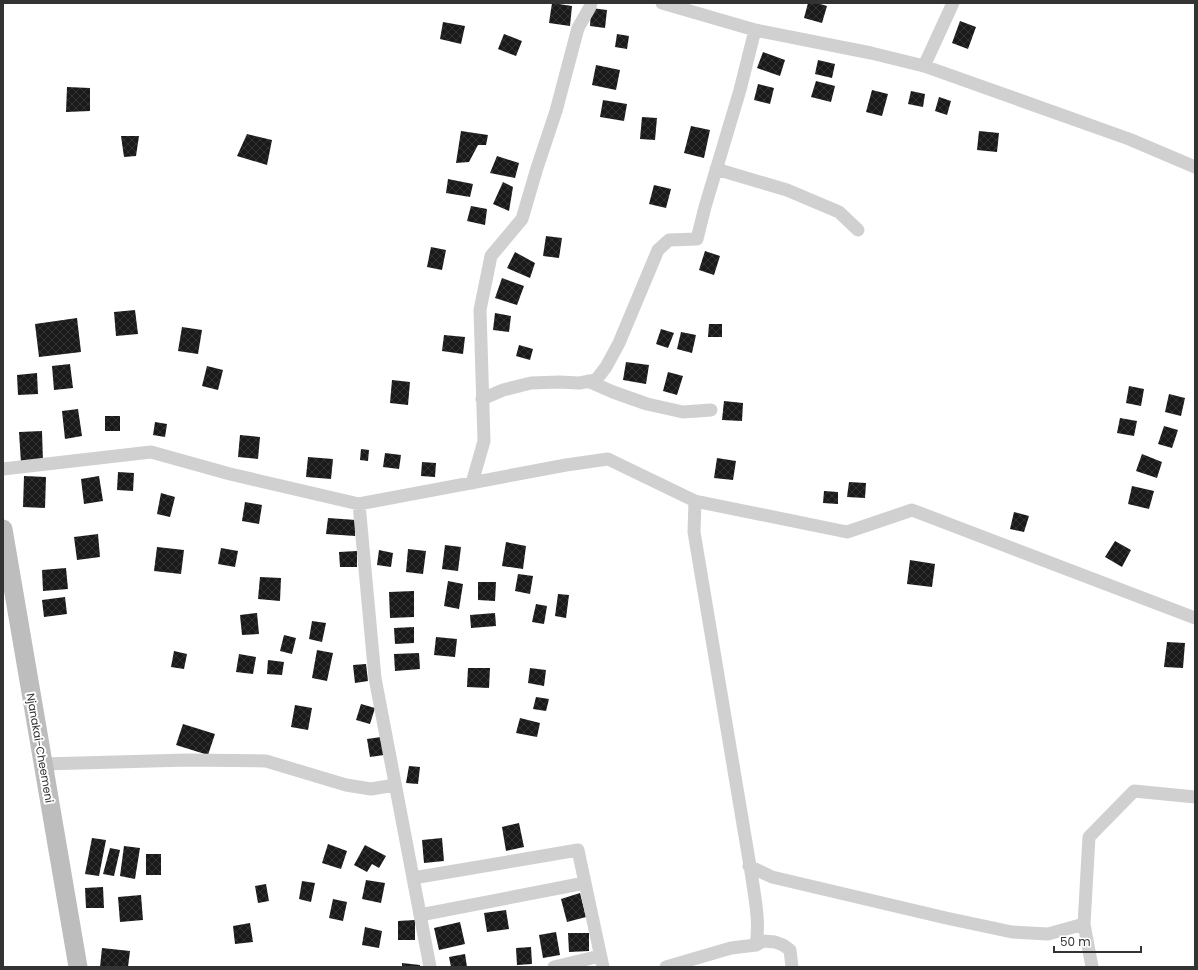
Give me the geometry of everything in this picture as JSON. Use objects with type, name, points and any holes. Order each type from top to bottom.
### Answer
[{"type":"main road","name":"Njanakai-Cheemeni","points":[[3,528],[78,967]]},
{"type":"street","points":[[472,483],[484,441],[480,310],[492,256],[522,219],[556,111],[578,28],[591,3]]},
{"type":"street","points":[[662,3],[755,30],[871,53],[924,66],[1130,139],[1195,167]]},
{"type":"street","points":[[924,66],[953,3]]},
{"type":"street","points":[[482,399],[503,390],[531,383],[579,383],[596,380],[606,367],[619,343],[658,250],[669,240],[697,239],[704,207],[740,90],[755,30]]},
{"type":"street","points":[[716,169],[787,190],[839,212],[858,230]]},
{"type":"street","points":[[588,381],[612,392],[647,404],[683,412],[711,410]]},
{"type":"street","points":[[3,469],[151,452],[230,474],[359,504],[608,459],[695,501],[847,532],[912,510],[1195,618]]},
{"type":"street","points":[[695,501],[694,532],[757,914],[758,935],[756,945]]},
{"type":"street","points":[[359,504],[375,678],[430,967]]},
{"type":"street","points":[[43,764],[188,760],[266,760],[346,786],[371,789],[395,785]]},
{"type":"street","points":[[1092,967],[1084,924],[1089,837],[1134,791],[1195,797]]},
{"type":"street","points":[[413,878],[578,850],[601,962],[554,967]]},
{"type":"street","points":[[749,866],[779,878],[939,917],[1012,932],[1048,934],[1084,924]]},
{"type":"street","points":[[420,915],[585,883]]},
{"type":"street","points":[[666,967],[731,948],[756,945],[763,941],[775,942],[784,945],[790,950],[792,967]]},
{"type":"building","points":[[552,3],[572,6],[570,26],[549,23]]},
{"type":"building","points":[[808,3],[817,3],[827,6],[822,23],[804,18]]},
{"type":"building","points":[[591,8],[607,10],[605,28],[590,26]]},
{"type":"building","points":[[960,21],[976,27],[968,49],[952,43]]},
{"type":"building","points":[[443,22],[465,26],[461,44],[440,39]]},
{"type":"building","points":[[504,34],[522,41],[516,56],[498,49]]},
{"type":"building","points":[[617,34],[629,36],[627,49],[615,47]]},
{"type":"building","points":[[763,52],[785,60],[780,76],[757,68]]},
{"type":"building","points":[[818,60],[835,64],[832,78],[815,74]]},
{"type":"building","points":[[596,65],[620,70],[616,90],[592,85]]},
{"type":"building","points":[[816,81],[835,86],[831,102],[811,97]]},
{"type":"building","points":[[758,84],[774,88],[770,104],[754,100]]},
{"type":"building","points":[[67,87],[90,88],[90,111],[66,112]]},
{"type":"building","points":[[872,90],[888,94],[882,116],[866,112]]},
{"type":"building","points":[[911,91],[925,94],[923,107],[908,104]]},
{"type":"building","points":[[939,97],[951,101],[947,115],[935,111]]},
{"type":"building","points":[[603,100],[627,104],[624,121],[600,117]]},
{"type":"building","points":[[642,117],[657,118],[655,140],[640,139]]},
{"type":"building","points":[[691,126],[710,130],[704,158],[684,153]]},
{"type":"building","points":[[461,131],[488,135],[486,145],[478,145],[469,162],[456,163]]},
{"type":"building","points":[[979,131],[999,133],[997,152],[977,150]]},
{"type":"building","points":[[247,134],[272,140],[267,165],[237,156]]},
{"type":"building","points":[[121,136],[139,136],[136,156],[124,157]]},
{"type":"building","points":[[497,156],[519,163],[515,178],[490,173]]},
{"type":"building","points":[[448,179],[473,184],[470,197],[446,193]]},
{"type":"building","points":[[503,182],[513,187],[509,211],[493,204]]},
{"type":"building","points":[[654,185],[671,189],[666,208],[649,204]]},
{"type":"building","points":[[471,206],[487,209],[485,225],[467,221]]},
{"type":"building","points":[[546,236],[562,238],[559,258],[543,256]]},
{"type":"building","points":[[431,247],[446,250],[442,270],[427,267]]},
{"type":"building","points":[[705,251],[720,256],[714,275],[699,270]]},
{"type":"building","points":[[515,252],[535,263],[530,278],[507,268]]},
{"type":"building","points":[[502,278],[524,286],[517,305],[495,298]]},
{"type":"building","points":[[135,310],[138,334],[116,336],[114,312]]},
{"type":"building","points":[[495,313],[511,316],[509,332],[493,330]]},
{"type":"building","points":[[77,318],[81,352],[39,357],[35,324]]},
{"type":"building","points":[[709,324],[722,324],[722,337],[708,337]]},
{"type":"building","points":[[182,327],[202,330],[198,354],[178,351]]},
{"type":"building","points":[[661,329],[674,333],[668,348],[656,344]]},
{"type":"building","points":[[681,332],[696,335],[692,353],[677,349]]},
{"type":"building","points":[[444,335],[465,337],[463,354],[442,351]]},
{"type":"building","points":[[519,345],[533,349],[530,360],[516,356]]},
{"type":"building","points":[[626,362],[649,365],[646,384],[623,380]]},
{"type":"building","points":[[70,364],[73,388],[54,390],[52,366]]},
{"type":"building","points":[[207,366],[223,370],[218,390],[202,386]]},
{"type":"building","points":[[668,372],[683,376],[677,395],[663,391]]},
{"type":"building","points":[[37,373],[38,394],[18,395],[17,375]]},
{"type":"building","points":[[392,380],[410,382],[408,405],[390,403]]},
{"type":"building","points":[[1129,386],[1144,389],[1141,406],[1126,403]]},
{"type":"building","points":[[1169,394],[1185,398],[1181,416],[1165,412]]},
{"type":"building","points":[[724,401],[743,403],[742,421],[722,420]]},
{"type":"building","points":[[78,409],[82,436],[65,439],[62,411]]},
{"type":"building","points":[[105,416],[120,416],[120,431],[105,431]]},
{"type":"building","points":[[1120,418],[1137,421],[1134,436],[1117,433]]},
{"type":"building","points":[[155,422],[167,424],[165,437],[153,435]]},
{"type":"building","points":[[1164,426],[1178,430],[1172,448],[1158,444]]},
{"type":"building","points":[[42,431],[43,462],[21,463],[19,432]]},
{"type":"building","points":[[240,435],[260,437],[258,459],[238,457]]},
{"type":"building","points":[[361,449],[369,450],[368,461],[360,460]]},
{"type":"building","points":[[385,453],[401,455],[399,469],[383,467]]},
{"type":"building","points":[[1142,454],[1162,462],[1157,478],[1136,471]]},
{"type":"building","points":[[308,457],[333,459],[331,479],[306,477]]},
{"type":"building","points":[[717,458],[736,461],[733,480],[714,478]]},
{"type":"building","points":[[422,462],[436,463],[435,477],[421,476]]},
{"type":"building","points":[[118,472],[134,473],[133,491],[117,490]]},
{"type":"building","points":[[24,476],[46,477],[45,508],[23,507]]},
{"type":"building","points":[[99,476],[103,501],[84,504],[81,479]]},
{"type":"building","points":[[849,482],[866,483],[865,498],[847,497]]},
{"type":"building","points":[[1132,486],[1154,491],[1149,509],[1128,504]]},
{"type":"building","points":[[824,491],[838,492],[838,504],[823,503]]},
{"type":"building","points":[[161,493],[175,497],[170,517],[157,514]]},
{"type":"building","points":[[245,502],[262,505],[259,524],[242,521]]},
{"type":"building","points":[[1014,512],[1029,516],[1024,532],[1010,529]]},
{"type":"building","points":[[328,518],[356,520],[355,536],[326,534]]},
{"type":"building","points":[[98,534],[100,557],[77,560],[74,537]]},
{"type":"building","points":[[1115,541],[1131,550],[1122,567],[1105,557]]},
{"type":"building","points":[[506,542],[526,546],[523,569],[502,566]]},
{"type":"building","points":[[445,545],[461,547],[458,571],[442,569]]},
{"type":"building","points":[[157,547],[184,550],[181,574],[154,571]]},
{"type":"building","points":[[221,548],[238,551],[235,567],[218,564]]},
{"type":"building","points":[[408,549],[426,551],[423,574],[406,572]]},
{"type":"building","points":[[379,550],[393,553],[391,567],[377,565]]},
{"type":"building","points":[[357,551],[357,567],[340,567],[339,552]]},
{"type":"building","points":[[910,560],[935,564],[932,587],[907,584]]},
{"type":"building","points":[[66,568],[68,589],[43,591],[42,570]]},
{"type":"building","points":[[518,574],[533,576],[530,594],[515,591]]},
{"type":"building","points":[[260,577],[281,578],[280,601],[258,599]]},
{"type":"building","points":[[448,581],[463,584],[459,609],[444,606]]},
{"type":"building","points":[[478,582],[496,582],[495,601],[478,600]]},
{"type":"building","points":[[414,591],[414,617],[390,618],[389,592]]},
{"type":"building","points":[[558,594],[569,595],[566,618],[555,616]]},
{"type":"building","points":[[65,597],[67,614],[44,617],[42,600]]},
{"type":"building","points":[[536,604],[547,606],[544,624],[532,622]]},
{"type":"building","points":[[257,613],[259,634],[242,635],[240,615]]},
{"type":"building","points":[[495,613],[496,626],[471,628],[470,615]]},
{"type":"building","points":[[312,621],[326,623],[322,642],[309,639]]},
{"type":"building","points":[[414,627],[414,643],[395,644],[394,628]]},
{"type":"building","points":[[284,635],[296,638],[292,654],[280,651]]},
{"type":"building","points":[[436,637],[457,639],[455,657],[434,655]]},
{"type":"building","points":[[1167,642],[1185,643],[1183,668],[1164,667]]},
{"type":"building","points":[[317,650],[333,653],[327,681],[312,678]]},
{"type":"building","points":[[174,651],[187,654],[184,669],[171,667]]},
{"type":"building","points":[[419,653],[420,669],[395,671],[394,654]]},
{"type":"building","points":[[239,654],[256,657],[253,674],[236,672]]},
{"type":"building","points":[[268,660],[284,662],[282,675],[267,674]]},
{"type":"building","points":[[366,664],[368,681],[355,683],[353,665]]},
{"type":"building","points":[[468,668],[490,668],[489,688],[467,687]]},
{"type":"building","points":[[530,668],[546,670],[544,686],[528,683]]},
{"type":"building","points":[[536,697],[549,699],[546,711],[533,709]]},
{"type":"building","points":[[361,704],[375,708],[370,724],[356,720]]},
{"type":"building","points":[[295,705],[312,708],[308,730],[291,727]]},
{"type":"building","points":[[520,718],[540,723],[537,737],[516,733]]},
{"type":"building","points":[[183,724],[215,734],[208,755],[176,745]]},
{"type":"building","points":[[381,737],[384,755],[370,757],[367,739]]},
{"type":"building","points":[[409,766],[420,767],[418,784],[406,783]]},
{"type":"building","points":[[519,823],[524,847],[506,851],[502,827]]},
{"type":"building","points":[[92,838],[106,840],[99,876],[85,874]]},
{"type":"building","points":[[442,838],[444,861],[424,863],[422,840]]},
{"type":"building","points":[[328,844],[347,851],[341,869],[322,863]]},
{"type":"building","points":[[365,845],[386,856],[379,868],[372,864],[367,872],[354,865]]},
{"type":"building","points":[[124,846],[140,848],[135,879],[120,876]]},
{"type":"building","points":[[110,848],[120,850],[114,876],[103,874]]},
{"type":"building","points":[[146,854],[161,854],[161,875],[146,875]]},
{"type":"building","points":[[366,880],[385,883],[381,903],[362,899]]},
{"type":"building","points":[[302,881],[315,883],[311,902],[299,899]]},
{"type":"building","points":[[266,884],[269,901],[258,903],[255,886]]},
{"type":"building","points":[[103,887],[104,908],[86,908],[85,888]]},
{"type":"building","points":[[580,893],[586,917],[567,922],[561,899]]},
{"type":"building","points":[[141,895],[143,920],[120,922],[118,897]]},
{"type":"building","points":[[333,899],[347,902],[343,921],[329,918]]},
{"type":"building","points":[[506,910],[509,929],[487,932],[484,913]]},
{"type":"building","points":[[415,920],[415,940],[398,940],[398,921]]},
{"type":"building","points":[[460,922],[465,944],[439,950],[434,928]]},
{"type":"building","points":[[250,923],[253,942],[235,944],[233,926]]},
{"type":"building","points":[[365,927],[382,931],[379,948],[362,945]]},
{"type":"building","points":[[556,932],[560,955],[543,958],[539,935]]},
{"type":"building","points":[[568,933],[589,933],[589,951],[569,952]]},
{"type":"building","points":[[531,947],[532,964],[517,965],[516,948]]},
{"type":"building","points":[[102,948],[130,951],[128,967],[100,967]]},
{"type":"building","points":[[465,954],[467,967],[451,967],[449,957]]},
{"type":"building","points":[[402,963],[420,965],[420,967],[402,967]]}]
